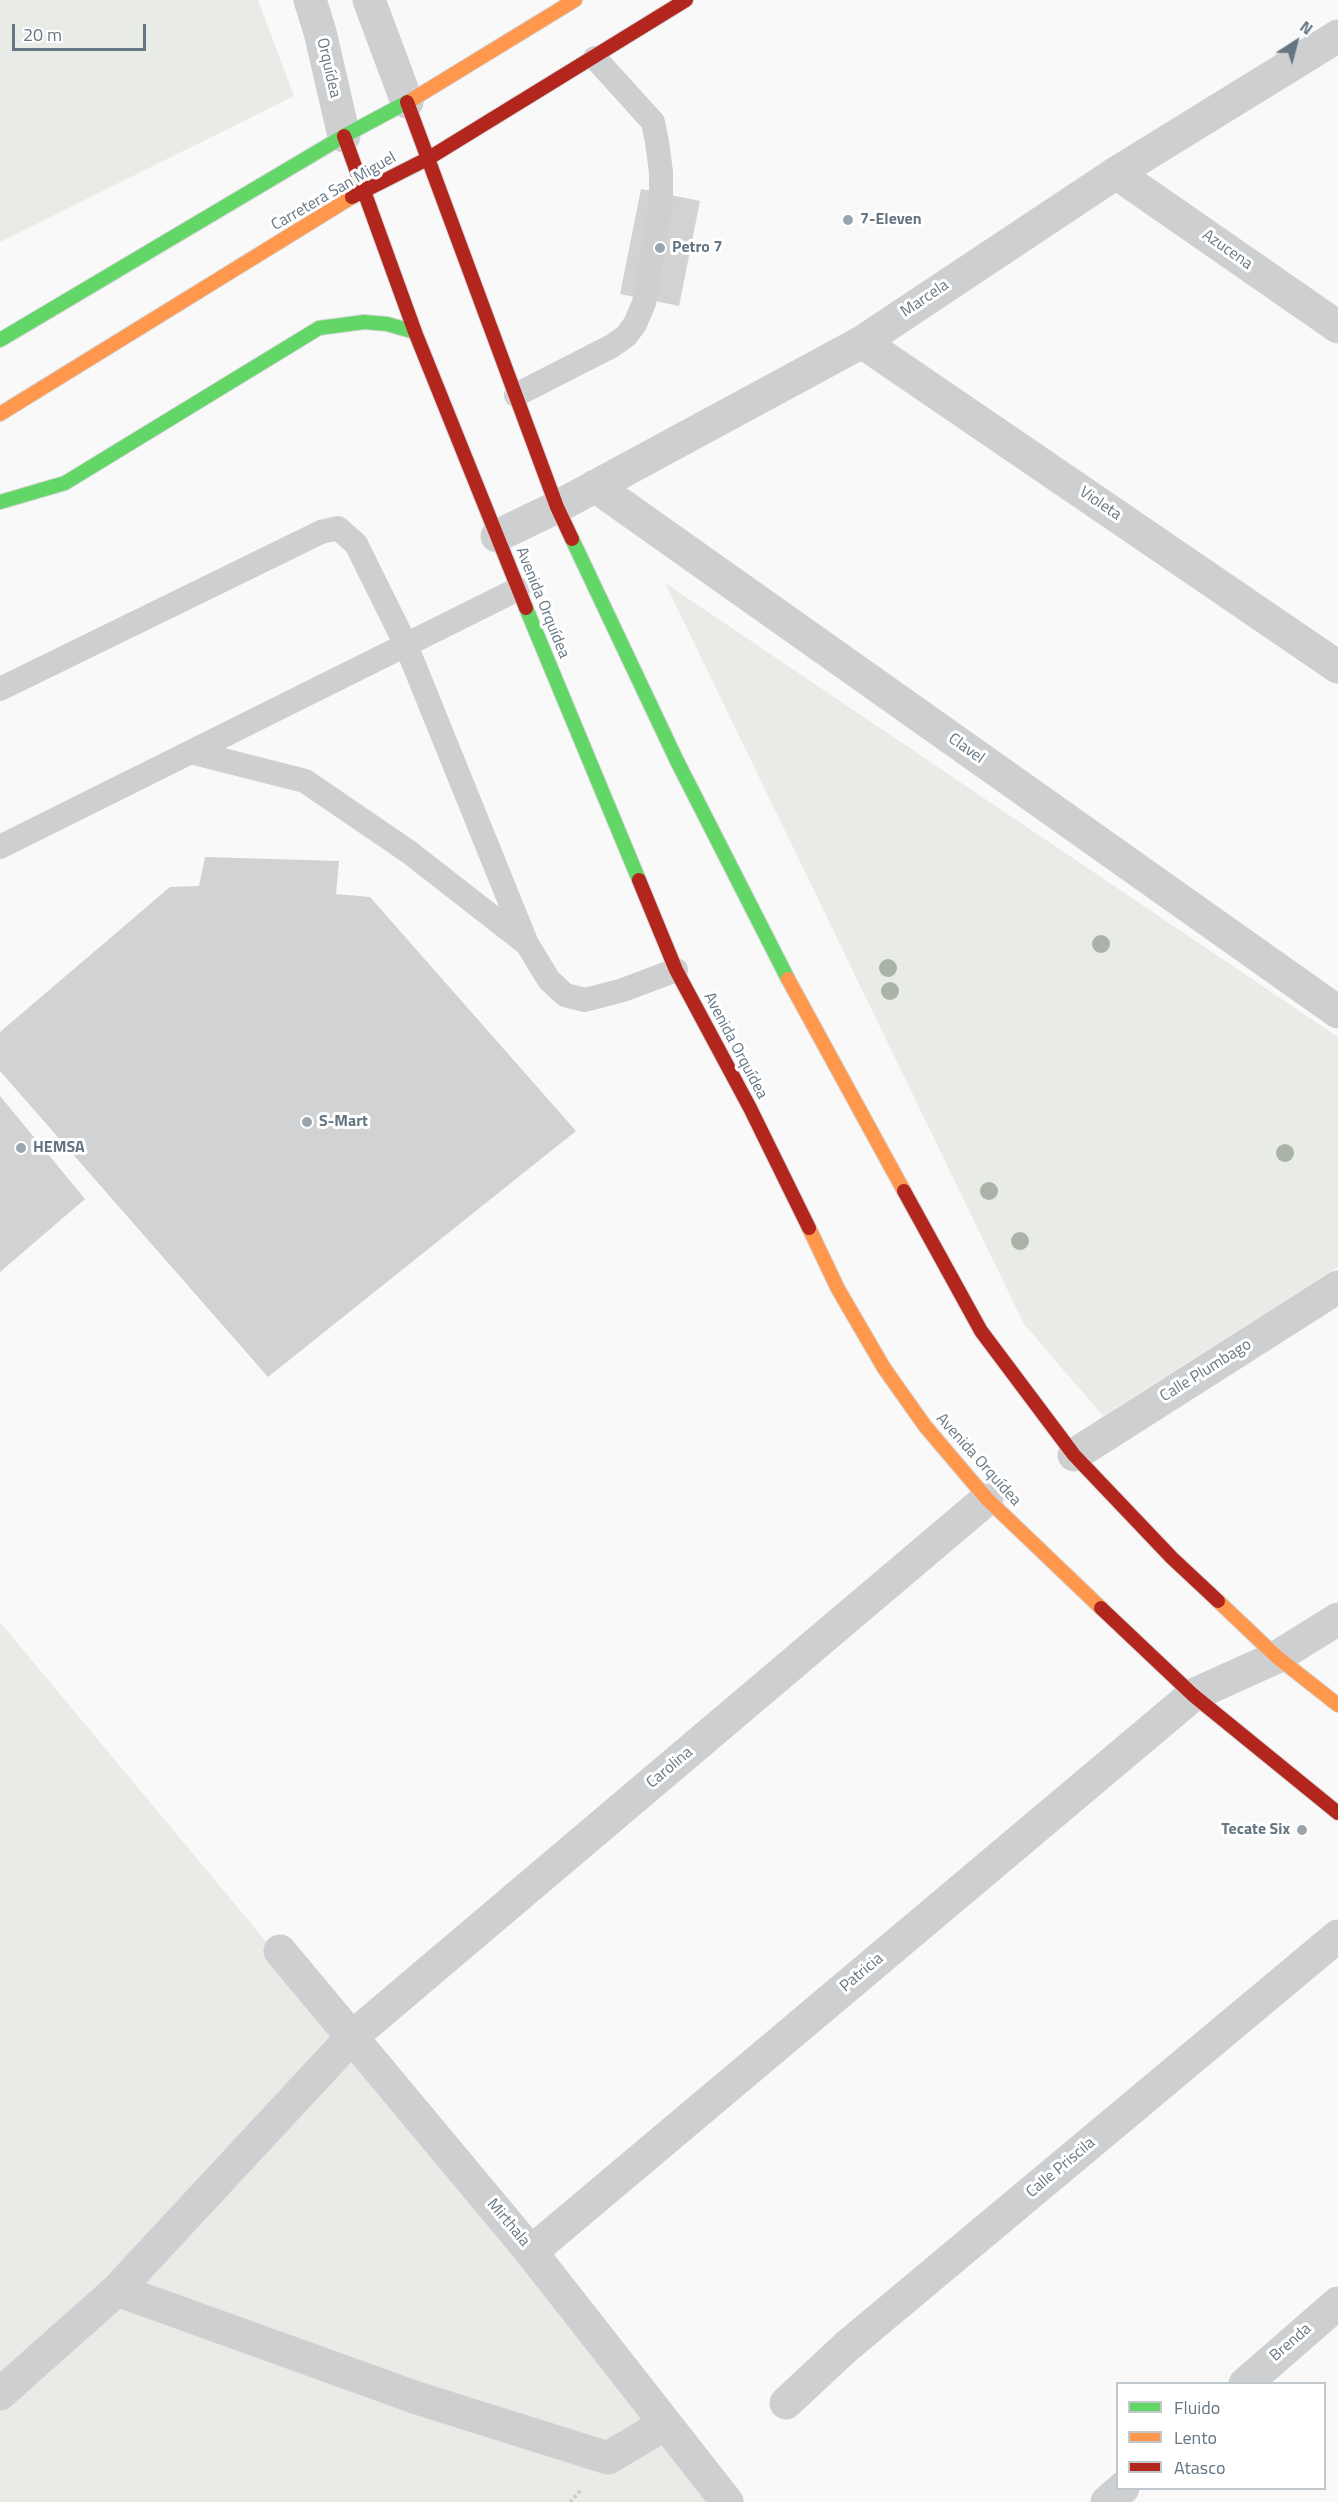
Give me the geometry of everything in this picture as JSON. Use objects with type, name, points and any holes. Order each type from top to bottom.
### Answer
[{"type":"street","name":"Orquídea","points":[[310,0],[320,32],[344,136]]},
{"type":"street","points":[[369,0],[557,507],[677,761],[808,1017],[981,1331],[1074,1455],[1172,1558],[1277,1657],[1338,1705]]},
{"type":"street","points":[[0,340],[344,136],[407,102],[574,0]]},
{"type":"street","name":"Carretera San Miguel","points":[[0,414],[365,189],[429,158],[686,0]]},
{"type":"street","name":"Marcela","points":[[497,536],[557,507],[862,342],[1116,173],[1338,36]]},
{"type":"street","name":"Avenida Orquídea","points":[[344,136],[415,332],[518,590],[675,970],[750,1108],[838,1289],[884,1368],[925,1426],[987,1499],[1193,1695],[1338,1813]]},
{"type":"street","name":"Azucena","points":[[1116,173],[1338,327]]},
{"type":"street","points":[[0,502],[65,483],[319,328],[364,322],[387,324],[415,332]]},
{"type":"street","name":"Violeta","points":[[862,342],[1338,667]]},
{"type":"street","name":"Clavel","points":[[594,486],[1338,1012]]},
{"type":"street","name":"Calle Plumbago","points":[[1074,1455],[1338,1287]]},
{"type":"street","name":"Carolina","points":[[0,2394],[117,2290],[353,2036],[987,1499]]},
{"type":"street","name":"Patricia","points":[[531,2252],[1193,1695],[1277,1657],[1338,1619]]},
{"type":"street","name":"Calle Priscila","points":[[786,2403],[855,2340],[1338,1936]]},
{"type":"street","name":"Mirthala","points":[[280,1951],[531,2252],[727,2502]]},
{"type":"street","points":[[117,2290],[417,2398],[608,2458],[665,2424]]},
{"type":"street","name":"Brenda","points":[[1247,2382],[1338,2303]]},
{"type":"street","points":[[1107,2502],[1121,2490]]},
{"type":"lane","points":[[516,394],[612,346],[631,330],[644,303],[661,202],[661,172],[657,142],[652,122],[595,58]]},
{"type":"lane","points":[[0,689],[321,532],[338,528],[356,544],[406,645],[527,944],[549,980],[565,995],[585,1000],[623,990],[675,970]]},
{"type":"lane","points":[[0,847],[518,590]]},
{"type":"lane","points":[[191,752],[305,781],[409,852],[527,944]]},
{"type":"shaded area","points":[[0,0],[258,0],[294,96],[0,242]]},
{"type":"shaded area","points":[[665,583],[1338,1037],[1338,1267],[1103,1416],[1024,1324]]},
{"type":"shaded area","points":[[0,1622],[399,2101],[717,2502],[0,2502]]},
{"type":"building","name":"Petro 7","points":[[641,189],[700,201],[679,306],[620,294]]},
{"type":"building","name":"S-Mart","points":[[205,857],[339,861],[336,894],[370,897],[576,1131],[268,1377],[0,1071],[0,1032],[170,887],[199,886]]},
{"type":"building","name":"HEMSA","points":[[0,1096],[85,1199],[0,1272]]},
{"type":"traffic: fast","points":[[0,340],[344,136],[413,99]]},
{"type":"traffic: fast","points":[[0,502],[65,483],[319,328],[364,322],[387,324],[415,332]]},
{"type":"traffic: fast","points":[[572,539],[677,761],[788,979]]},
{"type":"traffic: fast","points":[[526,608],[639,880]]},
{"type":"traffic: slow","points":[[413,99],[575,0]]},
{"type":"traffic: slow","points":[[0,414],[352,197]]},
{"type":"traffic: slow","points":[[788,979],[904,1191]]},
{"type":"traffic: slow","points":[[809,1228],[838,1289],[884,1368],[925,1426],[987,1499],[1101,1608]]},
{"type":"traffic: slow","points":[[1218,1601],[1277,1657],[1338,1705]]},
{"type":"traffic: jam","points":[[352,197],[429,158],[686,0]]},
{"type":"traffic: jam","points":[[407,102],[557,507],[572,539]]},
{"type":"traffic: jam","points":[[344,136],[415,332],[526,608]]},
{"type":"traffic: jam","points":[[639,880],[676,970],[750,1108],[809,1228]]},
{"type":"traffic: jam","points":[[904,1191],[981,1331],[1074,1455],[1172,1558],[1218,1601]]},
{"type":"traffic: jam","points":[[1101,1608],[1193,1695],[1338,1813]]},
{"type":"place","name":"7-Eleven","points":[[848,220]]},
{"type":"place","name":"Petro 7","points":[[660,248]]},
{"type":"place","name":"S-Mart","points":[[307,1122]]},
{"type":"place","name":"HEMSA","points":[[21,1148]]},
{"type":"place","name":"Tecate Six","points":[[1302,1830]]}]
